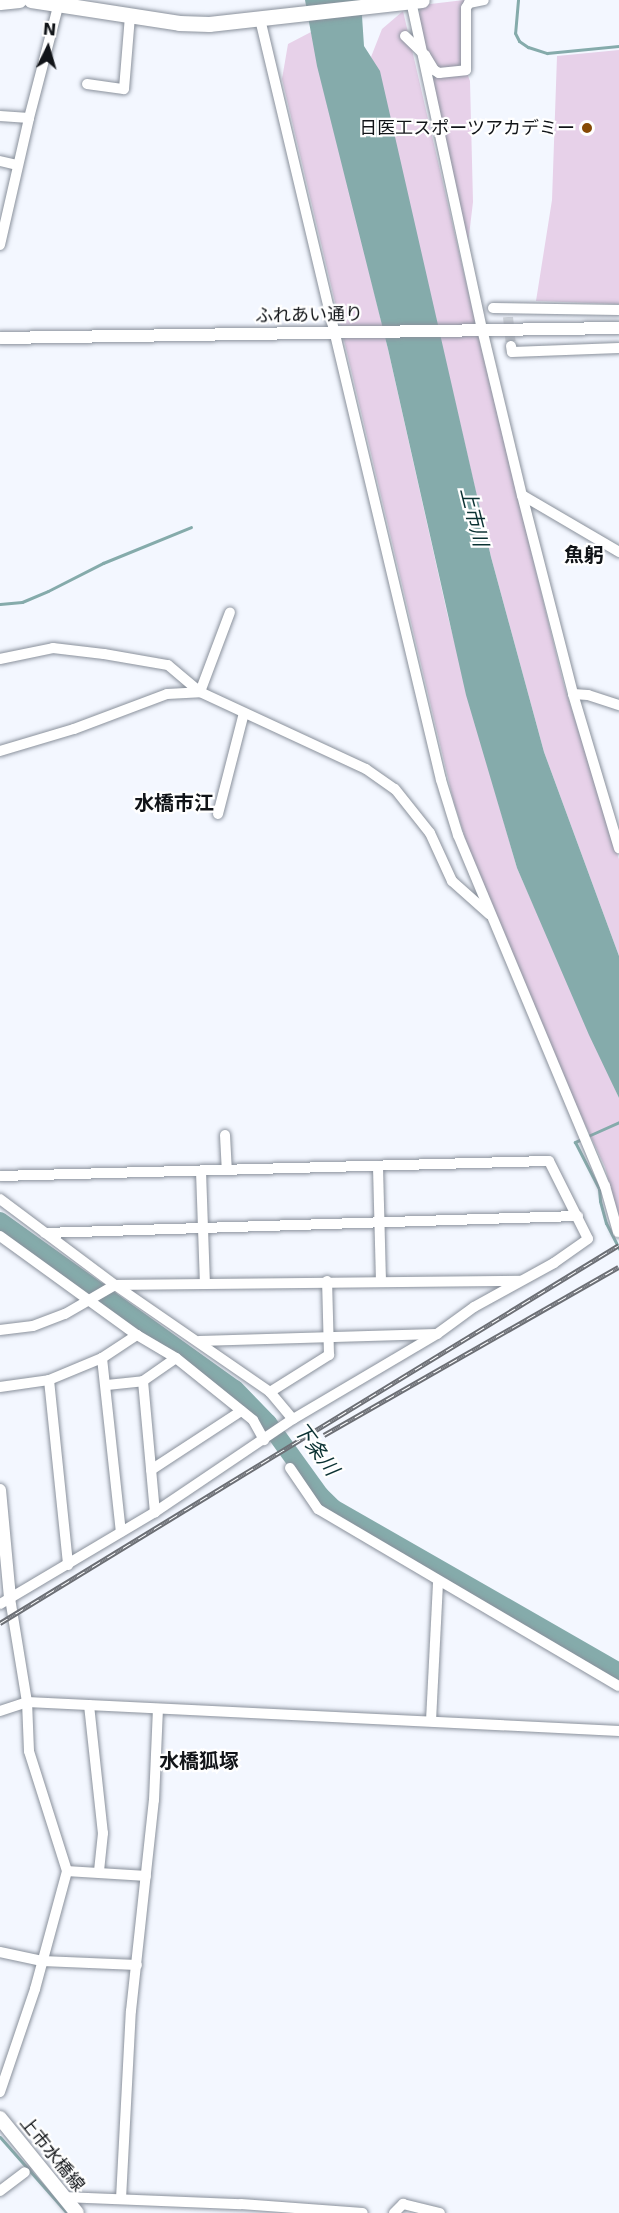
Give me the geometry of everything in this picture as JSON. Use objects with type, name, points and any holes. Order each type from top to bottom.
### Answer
[{"type":"main road","points":[[0,2],[19,0]]},
{"type":"main road","points":[[31,0],[178,23],[209,24],[416,1]]},
{"type":"main road","name":"上市水橋線","points":[[0,2118],[77,2213]]},
{"type":"street","points":[[405,36],[439,73],[466,70],[466,8],[469,3],[484,0]]},
{"type":"street","points":[[416,1],[419,49],[478,329],[573,694],[619,849]]},
{"type":"street","points":[[0,245],[29,118],[59,3]]},
{"type":"street","points":[[87,84],[124,89],[130,16]]},
{"type":"street","points":[[266,18],[441,780],[458,835],[605,1186],[618,1232]]},
{"type":"street","points":[[0,116],[29,118]]},
{"type":"street","points":[[0,161],[18,165]]},
{"type":"street","points":[[493,308],[508,312],[619,310]]},
{"type":"street","name":"ふれあい通り","points":[[0,338],[619,328]]},
{"type":"street","points":[[511,346],[512,352],[619,348]]},
{"type":"street","points":[[522,495],[619,552]]},
{"type":"street","points":[[200,692],[230,612]]},
{"type":"street","points":[[0,658],[53,648],[168,665],[200,692],[366,769],[395,789],[430,833],[452,881],[492,916]]},
{"type":"street","points":[[0,751],[74,729],[167,694],[200,692]]},
{"type":"street","points":[[573,694],[588,695],[619,705]]},
{"type":"street","points":[[218,814],[244,713]]},
{"type":"street","points":[[225,1136],[227,1170]]},
{"type":"street","points":[[0,1176],[549,1161],[588,1239],[554,1263],[474,1307],[437,1334],[290,1421],[155,1512],[5,1601]]},
{"type":"street","points":[[378,1167],[381,1281]]},
{"type":"street","points":[[201,1171],[205,1283]]},
{"type":"street","points":[[0,1199],[112,1286],[199,1341],[270,1392],[290,1421]]},
{"type":"street","points":[[45,1233],[578,1216]]},
{"type":"street","points":[[0,1236],[90,1297],[137,1335],[176,1358],[253,1420],[267,1438]]},
{"type":"street","points":[[0,1330],[33,1326],[65,1314],[90,1297],[112,1286],[327,1281],[520,1281]]},
{"type":"street","points":[[270,1392],[329,1355],[327,1281]]},
{"type":"street","points":[[199,1341],[437,1334]]},
{"type":"street","points":[[0,1387],[49,1380],[102,1358],[137,1335]]},
{"type":"street","points":[[102,1358],[107,1385],[121,1532]]},
{"type":"street","points":[[107,1385],[143,1381],[176,1358]]},
{"type":"street","points":[[49,1380],[68,1565]]},
{"type":"street","points":[[143,1381],[155,1512]]},
{"type":"street","points":[[151,1470],[242,1411]]},
{"type":"street","points":[[290,1468],[318,1509],[619,1686]]},
{"type":"street","points":[[0,1490],[5,1601],[27,1702],[29,1751],[67,1871],[42,1961],[0,2092]]},
{"type":"street","points":[[431,1721],[438,1581]]},
{"type":"street","points":[[0,1711],[27,1702],[619,1731]]},
{"type":"street","points":[[89,1705],[103,1833],[99,1871]]},
{"type":"street","points":[[121,2199],[131,2011],[154,1800],[158,1708]]},
{"type":"street","points":[[67,1871],[99,1871],[146,1876]]},
{"type":"street","points":[[0,1952],[42,1961],[137,1965]]},
{"type":"street","points":[[0,2191],[25,2172]]},
{"type":"street","points":[[63,2197],[241,2204],[363,2213]]},
{"type":"street","points":[[394,2213],[403,2204],[440,2213]]},
{"type":"shaded area","points":[[464,0],[464,65],[470,81],[473,202],[468,244],[417,19],[422,5]]},
{"type":"shaded area","points":[[403,11],[482,351],[563,682],[619,859],[619,956],[544,752],[491,557],[410,208],[371,57],[382,29]]},
{"type":"shaded area","points":[[311,32],[388,349],[448,617],[517,868],[619,1098],[619,1220],[605,1167],[536,1019],[468,847],[453,799],[282,79],[288,44]]},
{"type":"shaded area","name":"日医工スポーツアカデミー","points":[[619,50],[619,304],[536,301],[552,200],[557,56]]},
{"type":"water","name":"上市川","points":[[305,0],[367,0],[362,16],[364,46],[380,71],[491,557],[544,752],[619,956],[619,1098],[589,1035],[517,868],[466,695],[388,349],[317,66]]},
{"type":"waterway","points":[[518,0],[515,33],[519,41],[528,47],[547,53],[619,46]]},
{"type":"waterway","points":[[0,604],[22,602],[103,563],[191,527]]},
{"type":"waterway","points":[[588,1136],[619,1122]]},
{"type":"waterway","points":[[582,1139],[575,1142],[599,1189],[606,1223],[619,1249]]},
{"type":"waterway","name":"下条川","points":[[0,1221],[235,1389],[268,1423],[320,1495],[333,1508],[619,1672]]},
{"type":"waterway","points":[[0,2137],[67,2213]]},
{"type":"tunnel","points":[[508,317],[511,346]]},
{"type":"railway","points":[[0,1623],[619,1245]]},
{"type":"railway","points":[[324,1435],[619,1267]]},
{"type":"place","name":"日医工スポーツアカデミー","points":[[587,128]]},
{"type":"district","name":"魚躬","points":[[584,555]]},
{"type":"district","name":"水橋市江","points":[[174,803]]},
{"type":"district","name":"水橋狐塚","points":[[199,1761]]}]
